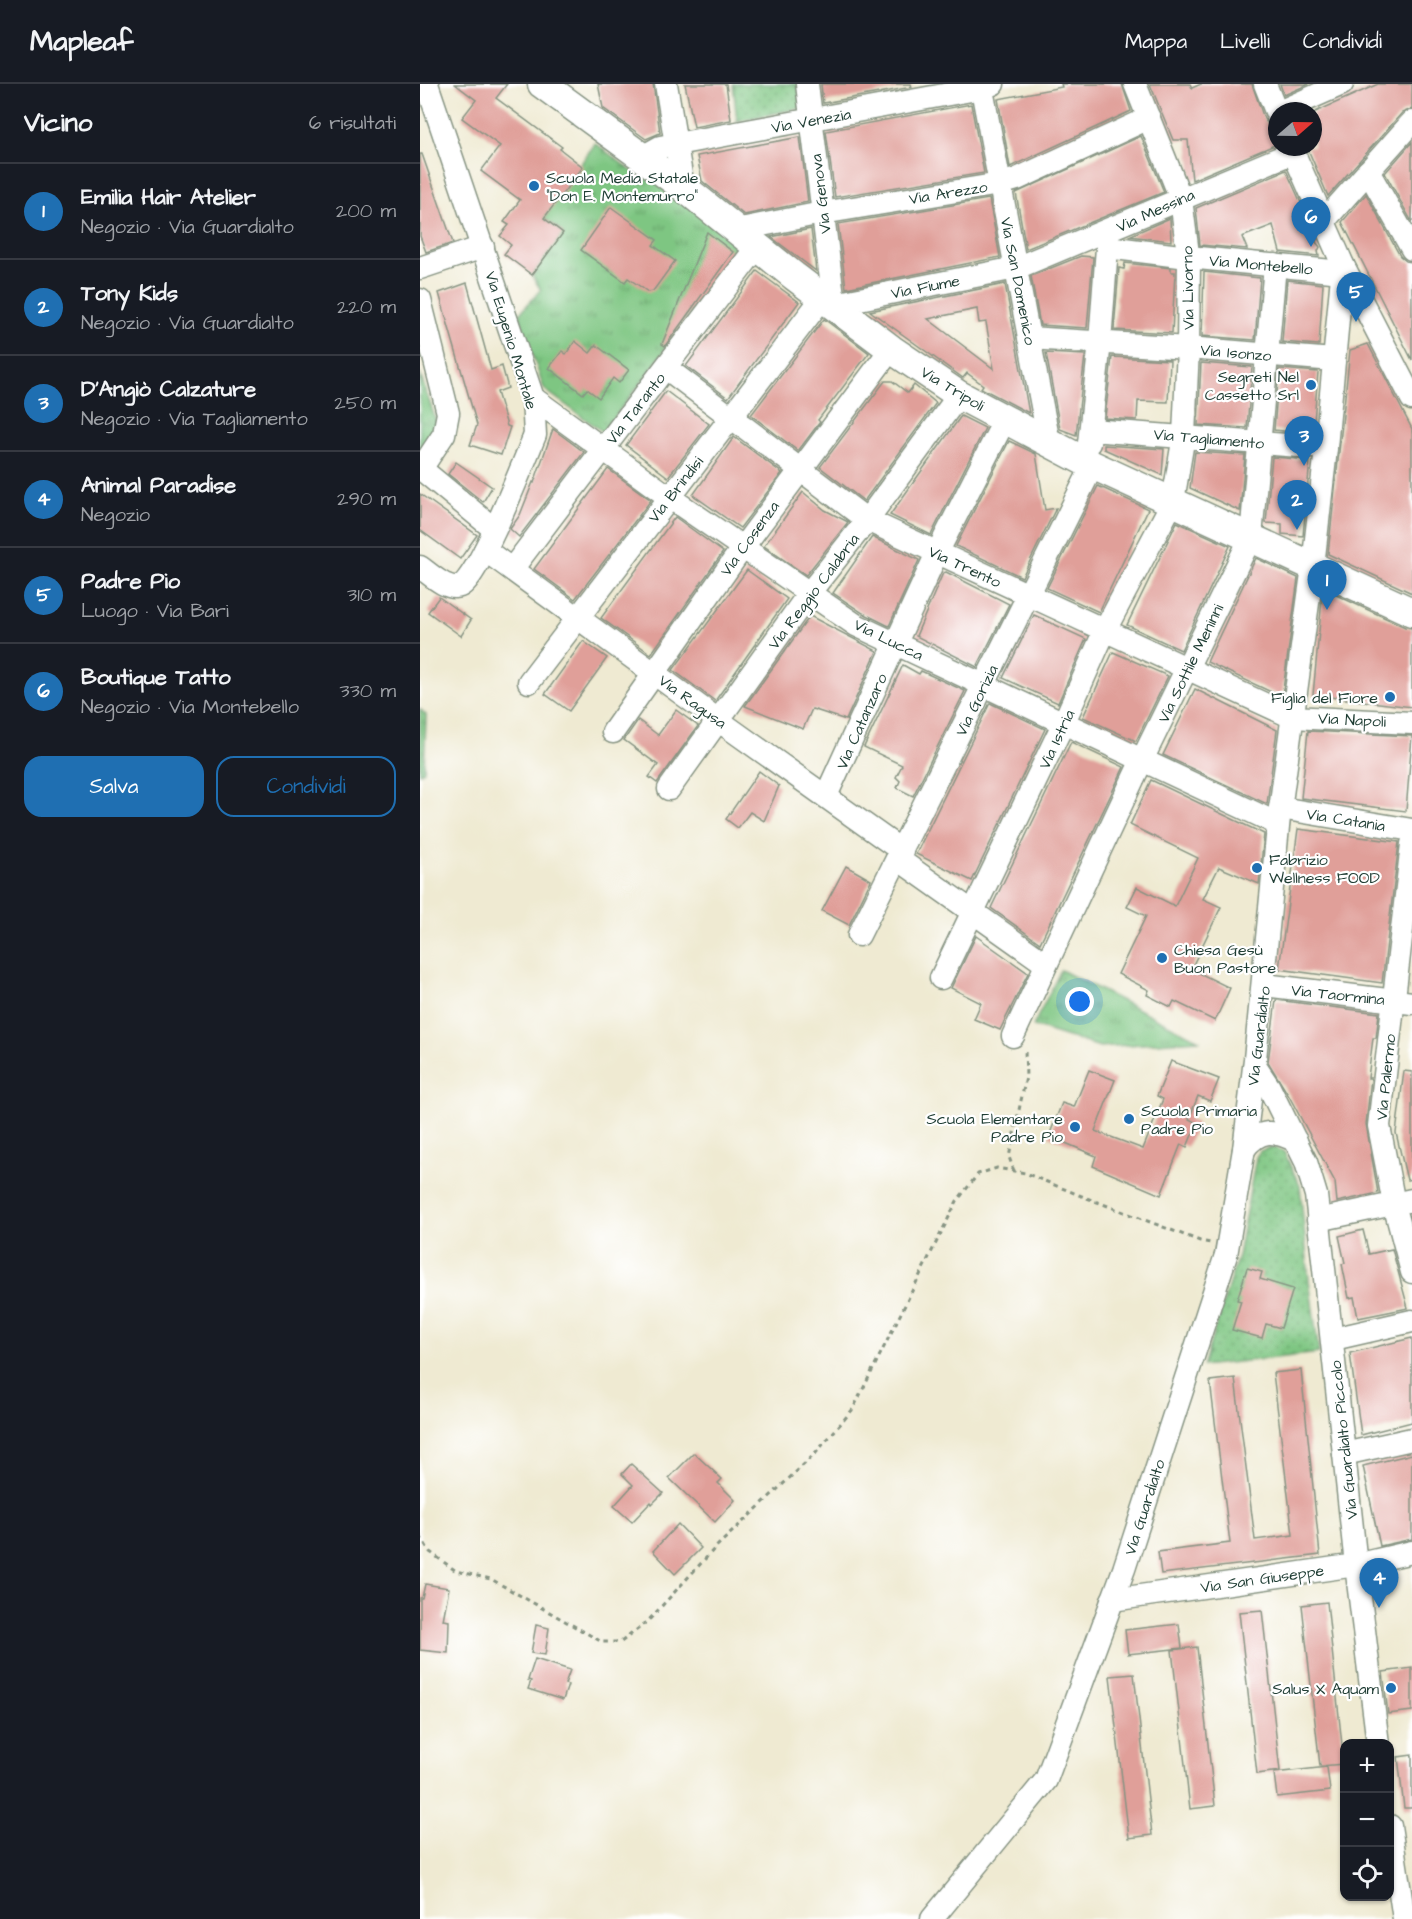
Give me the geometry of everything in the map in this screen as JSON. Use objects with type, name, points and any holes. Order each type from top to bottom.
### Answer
[{"type":"main road","name":"Via Tripoli","points":[[542,84],[683,187],[891,349],[959,395],[1090,464],[1412,612]]},
{"type":"street","name":"Via Eugenio Montale","points":[[420,567],[443,584],[452,587],[459,587],[468,581],[490,540],[535,435],[536,418],[533,398],[427,84]]},
{"type":"street","points":[[666,84],[683,187]]},
{"type":"street","name":"Via Genova","points":[[807,84],[822,213],[828,301]]},
{"type":"street","name":"Via Livorno","points":[[1136,84],[1181,198],[1188,257],[1188,348],[1184,435],[1173,501]]},
{"type":"street","points":[[1265,84],[1272,102]]},
{"type":"street","points":[[1301,102],[1342,84]]},
{"type":"street","name":"Via Venezia","points":[[645,160],[651,152],[660,147],[985,85]]},
{"type":"street","name":"Via San Domenico","points":[[985,85],[1000,184],[1049,443]]},
{"type":"street","name":"Via Arezzo","points":[[747,239],[822,213],[1000,184],[1017,179],[1149,118]]},
{"type":"street","points":[[1324,221],[1412,122]]},
{"type":"street","name":"Via Messina","points":[[1016,268],[1108,239],[1181,198],[1279,156]]},
{"type":"street","points":[[1296,156],[1343,268],[1406,371],[1412,399]]},
{"type":"street","points":[[1368,171],[1412,249]]},
{"type":"street","name":"Via Taranto","points":[[512,569],[666,368],[747,239]]},
{"type":"street","name":"Via Montebello","points":[[1108,239],[1188,257],[1275,265],[1343,268]]},
{"type":"street","name":"Via Gorizia","points":[[859,935],[1090,464],[1108,239]]},
{"type":"street","points":[[420,268],[483,247]]},
{"type":"street","name":"Via Sottile Meninni","points":[[1018,1026],[1142,760],[1251,537],[1275,265]]},
{"type":"street","name":"Via Fiume","points":[[828,301],[1016,268]]},
{"type":"street","name":"Via Guardialto","points":[[932,1919],[1046,1780],[1128,1558],[1227,1246],[1244,1149],[1255,1066],[1279,816],[1313,566],[1343,268]]},
{"type":"street","points":[[420,300],[427,354],[448,412],[444,434],[421,469]]},
{"type":"street","name":"Via Brindisi","points":[[529,682],[669,497],[828,301]]},
{"type":"street","name":"Via Isonzo","points":[[1029,338],[1334,360]]},
{"type":"street","name":"Via Cosenza","points":[[613,732],[742,547],[891,349]]},
{"type":"street","name":"Via Trento","points":[[666,368],[867,520],[1292,717]]},
{"type":"street","name":"Via Reggio Calabria","points":[[669,789],[810,592],[867,520],[959,395]]},
{"type":"street","name":"Via Lucca","points":[[533,398],[669,497],[856,625],[1142,760],[1279,816]]},
{"type":"street","name":"Via Catanzaro","points":[[826,796],[937,553],[1005,418]]},
{"type":"street","name":"Via Tagliamento","points":[[1091,429],[1326,448]]},
{"type":"street","name":"Via Ragusa","points":[[421,469],[490,540],[512,569],[826,796],[972,912],[1046,964]]},
{"type":"street","name":"Via Istria","points":[[941,978],[1064,722],[1105,630],[1173,501]]},
{"type":"street","name":"Via Napoli","points":[[1292,717],[1412,723]]},
{"type":"street","name":"Via Catania","points":[[1279,816],[1412,830]]},
{"type":"street","name":"Via Palermo","points":[[1412,844],[1402,1001],[1379,1126],[1403,1202],[1412,1272]]},
{"type":"street","name":"Via Taormina","points":[[1264,985],[1402,1001]]},
{"type":"street","name":"Via Guardialto Piccolo","points":[[1255,1066],[1269,1087],[1296,1141],[1310,1171],[1316,1195],[1356,1565],[1378,1739]]},
{"type":"street","points":[[1244,1149],[1251,1140],[1269,1132],[1282,1134],[1296,1141]]},
{"type":"street","points":[[1318,1220],[1403,1202]]},
{"type":"street","points":[[1333,1339],[1412,1321]]},
{"type":"street","points":[[1344,1454],[1412,1439]]},
{"type":"street","name":"Via San Giuseppe","points":[[1112,1600],[1356,1565],[1412,1552]]},
{"type":"street","points":[[1392,1847],[1404,1919]]},
{"type":"path","points":[[1014,1171],[1009,1157],[1026,1077],[1025,1049],[1028,1034],[1018,1026]]},
{"type":"path","points":[[420,1536],[430,1552],[456,1571],[491,1580],[602,1642],[621,1642],[648,1621],[716,1547],[815,1454],[853,1409],[957,1201],[978,1174],[997,1168],[1025,1173],[1079,1196],[1200,1241],[1227,1246]]},
{"type":"green space","points":[[733,84],[798,84],[801,108],[737,121]]},
{"type":"green space","points":[[595,143],[640,177],[651,169],[740,240],[650,371],[603,432],[544,389],[519,314],[541,290],[532,275],[563,233],[544,218]]},
{"type":"green space","points":[[420,374],[437,424],[420,450]]},
{"type":"green space","points":[[420,709],[426,715],[424,771],[420,773]]},
{"type":"green space","points":[[1061,970],[1199,1040],[1100,1047],[1033,1026]]},
{"type":"green space","points":[[1276,1148],[1284,1152],[1300,1186],[1319,1353],[1203,1366],[1238,1256],[1256,1157],[1260,1151]]},
{"type":"building","name":"Scuola Media Statale \"Don E. Montemurro\"","points":[[455,84],[507,84],[496,98],[562,147],[560,149],[583,167],[544,218],[563,233],[532,275],[504,254],[511,245],[500,236],[509,225],[504,222],[520,200],[481,171],[500,146],[462,118],[476,100]]},
{"type":"building","points":[[598,84],[653,84],[660,133],[646,139],[603,108]]},
{"type":"building","points":[[685,84],[726,84],[731,120],[694,127]]},
{"type":"building","points":[[821,84],[911,84],[912,87],[823,103]]},
{"type":"building","points":[[1061,84],[1122,84],[1131,111],[1010,167],[998,99],[1062,87]]},
{"type":"building","points":[[1150,84],[1190,84],[1192,88],[1201,84],[1252,84],[1264,119],[1268,124],[1268,148],[1192,180],[1188,140],[1173,140]]},
{"type":"building","points":[[1280,84],[1309,84],[1284,95]]},
{"type":"building","points":[[1378,84],[1412,84],[1412,109],[1402,113],[1328,196],[1311,156],[1322,156],[1322,109]]},
{"type":"building","points":[[971,104],[984,173],[835,197],[826,131]]},
{"type":"building","points":[[1141,136],[1164,192],[1026,249],[1016,193]]},
{"type":"building","points":[[800,137],[808,202],[744,215],[702,181],[697,156]]},
{"type":"building","points":[[1412,142],[1412,222],[1385,173]]},
{"type":"building","points":[[420,154],[422,154],[453,243],[426,252],[420,236]]},
{"type":"building","points":[[1286,170],[1314,232],[1311,235],[1317,239],[1316,242],[1320,247],[1319,256],[1280,252],[1273,225],[1242,237],[1247,249],[1200,245],[1196,208]]},
{"type":"building","points":[[1366,194],[1400,256],[1412,262],[1412,360],[1342,222]]},
{"type":"building","points":[[989,199],[1000,257],[846,288],[838,224]]},
{"type":"building","points":[[611,207],[657,240],[653,245],[675,261],[653,291],[648,292],[628,278],[625,282],[581,250]]},
{"type":"building","points":[[1170,218],[1171,241],[1129,236]]},
{"type":"building","points":[[811,229],[816,271],[771,237]]},
{"type":"building","points":[[707,232],[733,252],[665,346],[662,344]]},
{"type":"building","points":[[1081,256],[1093,257],[1087,328],[1040,325],[1031,276]]},
{"type":"building","points":[[1125,263],[1171,268],[1171,272],[1175,272],[1172,333],[1114,330],[1119,268],[1124,269]]},
{"type":"building","points":[[757,271],[799,302],[728,398],[686,366]]},
{"type":"building","points":[[1204,272],[1260,278],[1255,340],[1202,336]]},
{"type":"building","points":[[1287,280],[1323,284],[1319,345],[1282,342]]},
{"type":"building","points":[[467,283],[491,370],[502,366],[508,388],[497,392],[507,426],[510,427],[501,455],[470,445],[477,425],[439,293]]},
{"type":"building","points":[[1005,284],[1029,413],[981,388],[983,385],[967,373],[963,378],[870,311]],"holes":[[[977,309],[979,323],[986,322],[994,369],[928,319]]]},
{"type":"building","points":[[824,319],[869,353],[818,420],[820,422],[798,451],[751,415]]},
{"type":"building","points":[[575,341],[590,353],[596,345],[629,370],[619,383],[613,378],[599,398],[587,389],[583,394],[549,368],[562,351],[566,354]]},
{"type":"building","points":[[1368,344],[1412,429],[1412,593],[1328,554],[1350,350]]},
{"type":"building","points":[[1046,353],[1085,355],[1076,435],[1060,429]]},
{"type":"building","points":[[1112,357],[1170,360],[1168,402],[1138,401],[1137,420],[1105,418]]},
{"type":"building","points":[[1201,363],[1252,367],[1247,428],[1198,425]]},
{"type":"building","points":[[1279,369],[1318,372],[1313,434],[1274,430]]},
{"type":"building","points":[[885,381],[892,381],[908,393],[914,385],[936,403],[864,501],[820,467]]},
{"type":"building","points":[[666,391],[709,424],[668,477],[626,445]]},
{"type":"building","points":[[961,416],[985,428],[931,535],[890,515]]},
{"type":"building","points":[[553,429],[584,452],[519,537],[510,529],[520,515],[534,483]]},
{"type":"building","points":[[734,437],[782,473],[740,528],[693,495]]},
{"type":"building","points":[[1009,441],[1036,454],[1045,510],[1056,508],[1022,577],[956,546]]},
{"type":"building","points":[[1104,445],[1164,449],[1162,475],[1104,449]]},
{"type":"building","points":[[1195,452],[1245,455],[1240,511],[1190,488]]},
{"type":"building","points":[[1272,457],[1310,460],[1303,536],[1282,534],[1282,524],[1266,523]]},
{"type":"building","points":[[456,462],[492,487],[483,502],[448,474]]},
{"type":"building","points":[[608,469],[651,500],[575,599],[534,569]]},
{"type":"building","points":[[1098,486],[1148,509],[1099,612],[1047,588]]},
{"type":"building","points":[[803,492],[825,510],[848,522],[806,575],[764,546]]},
{"type":"building","points":[[420,494],[477,535],[460,559],[420,530]]},
{"type":"building","points":[[675,517],[723,552],[651,654],[601,618]]},
{"type":"building","points":[[1177,522],[1230,546],[1181,650],[1127,625]]},
{"type":"building","points":[[872,537],[919,560],[889,626],[863,613],[833,593]]},
{"type":"building","points":[[1256,558],[1298,578],[1282,697],[1207,662]]},
{"type":"building","points":[[747,570],[787,599],[715,701],[673,670]]},
{"type":"building","points":[[946,572],[1009,604],[977,667],[916,636],[943,573]]},
{"type":"building","points":[[1323,589],[1405,627],[1412,628],[1412,707],[1313,695]]},
{"type":"building","points":[[439,597],[471,620],[461,636],[428,612]]},
{"type":"building","points":[[1034,615],[1086,639],[1058,703],[1003,678]]},
{"type":"building","points":[[810,616],[877,651],[846,720],[812,709],[803,729],[745,706]]},
{"type":"building","points":[[583,641],[607,658],[569,711],[545,694]]},
{"type":"building","points":[[1113,652],[1168,676],[1136,741],[1083,717]]},
{"type":"building","points":[[903,665],[919,674],[921,671],[965,691],[913,796],[897,788],[900,781],[896,777],[902,765],[864,747]]},
{"type":"building","points":[[1195,689],[1277,730],[1267,804],[1163,755]]},
{"type":"building","points":[[990,703],[1045,729],[972,881],[916,854]]},
{"type":"building","points":[[676,710],[698,726],[657,783],[649,777],[658,765],[624,740],[638,720],[658,735]]},
{"type":"building","points":[[1308,731],[1412,736],[1406,811],[1301,798]]},
{"type":"building","points":[[1071,742],[1124,767],[1040,943],[991,908]]},
{"type":"building","points":[[759,771],[779,786],[764,821],[750,812],[738,828],[726,819]]},
{"type":"building","points":[[1151,780],[1264,834],[1259,884],[1219,867],[1203,899],[1221,907],[1191,969],[1230,988],[1215,1021],[1174,1001],[1171,1007],[1147,995],[1149,990],[1118,974],[1146,916],[1127,907],[1137,887],[1175,906],[1198,858],[1130,825]]},
{"type":"building","points":[[1298,829],[1399,842],[1382,983],[1279,969]]},
{"type":"building","points":[[846,866],[871,880],[849,925],[822,911]]},
{"type":"building","points":[[976,936],[1028,973],[1000,1030],[974,1019],[981,1003],[951,988]]},
{"type":"building","points":[[1276,1000],[1379,1013],[1368,1078],[1371,1078],[1366,1124],[1378,1193],[1337,1202],[1335,1182],[1268,1062]]},
{"type":"building","name":"Scuola Elementare Padre Pio","points":[[1171,1061],[1219,1079],[1210,1101],[1198,1096],[1189,1119],[1197,1123],[1187,1147],[1181,1144],[1161,1195],[1093,1166],[1096,1156],[1049,1136],[1062,1103],[1074,1107],[1089,1070],[1115,1080],[1095,1131],[1143,1149],[1163,1099],[1157,1096]]},
{"type":"building","points":[[1404,1071],[1412,1072],[1412,1179],[1407,1180],[1396,1133]]},
{"type":"building","points":[[1363,1230],[1369,1254],[1392,1249],[1408,1308],[1358,1318],[1354,1297],[1349,1298],[1339,1236]]},
{"type":"building","points":[[1247,1268],[1262,1272],[1260,1279],[1293,1289],[1281,1328],[1266,1324],[1262,1338],[1232,1330],[1241,1301],[1237,1300]]},
{"type":"building","points":[[1412,1338],[1412,1422],[1361,1435],[1350,1353]]},
{"type":"building","points":[[1301,1370],[1320,1555],[1161,1574],[1158,1552],[1230,1543],[1210,1381],[1235,1378],[1255,1540],[1293,1535],[1273,1373]]},
{"type":"building","points":[[694,1453],[722,1479],[718,1483],[735,1500],[715,1522],[669,1478]]},
{"type":"building","points":[[1412,1454],[1412,1539],[1380,1546],[1363,1466]]},
{"type":"building","points":[[631,1464],[663,1493],[632,1522],[614,1506],[633,1485],[622,1474]]},
{"type":"building","points":[[678,1524],[701,1548],[675,1574],[653,1551]]},
{"type":"building","points":[[425,1584],[449,1588],[443,1620],[449,1621],[448,1653],[420,1650],[420,1598],[422,1598]]},
{"type":"building","points":[[1327,1602],[1341,1739],[1340,1764],[1320,1766],[1302,1605]]},
{"type":"building","points":[[1262,1610],[1280,1771],[1257,1774],[1239,1612]]},
{"type":"building","points":[[1179,1624],[1182,1648],[1128,1654],[1125,1630]]},
{"type":"building","points":[[536,1625],[549,1628],[545,1655],[531,1653]]},
{"type":"building","points":[[1197,1647],[1215,1806],[1190,1809],[1172,1650]]},
{"type":"building","points":[[535,1659],[570,1670],[563,1700],[528,1689],[531,1681],[528,1680]]},
{"type":"building","points":[[1412,1668],[1412,1711],[1388,1714],[1383,1672]]},
{"type":"building","points":[[1134,1674],[1152,1835],[1129,1838],[1110,1676]]},
{"type":"building","points":[[1412,1755],[1412,1808],[1404,1808],[1398,1757]]},
{"type":"building","points":[[1327,1767],[1330,1791],[1277,1797],[1274,1773]]},
{"type":"place","name":"Scuola Media Statale \"Don E. Montemurro\"","points":[[534,186]]},
{"type":"place","name":"Boutique Tatto","points":[[1311,247]]},
{"type":"place","name":"Padre Pio","points":[[1356,322]]},
{"type":"place","name":"Segreti Nel Cassetto Srl","points":[[1311,385]]},
{"type":"place","name":"D'Angiò Calzature","points":[[1304,466]]},
{"type":"place","name":"Tony Kids","points":[[1297,530]]},
{"type":"place","name":"Emilia Hair Atelier","points":[[1327,610]]},
{"type":"place","name":"Figlia del Fiore","points":[[1390,697]]},
{"type":"place","name":"Fabrizio Wellness FOOD","points":[[1257,868]]},
{"type":"place","name":"Chiesa Gesù Buon Pastore","points":[[1162,958]]},
{"type":"place","name":"Scuola Primaria Padre Pio","points":[[1129,1119]]},
{"type":"place","name":"Scuola Elementare Padre Pio","points":[[1075,1127]]},
{"type":"place","name":"Animal Paradise","points":[[1379,1608]]},
{"type":"place","name":"Salus X Aquam","points":[[1391,1688]]}]
